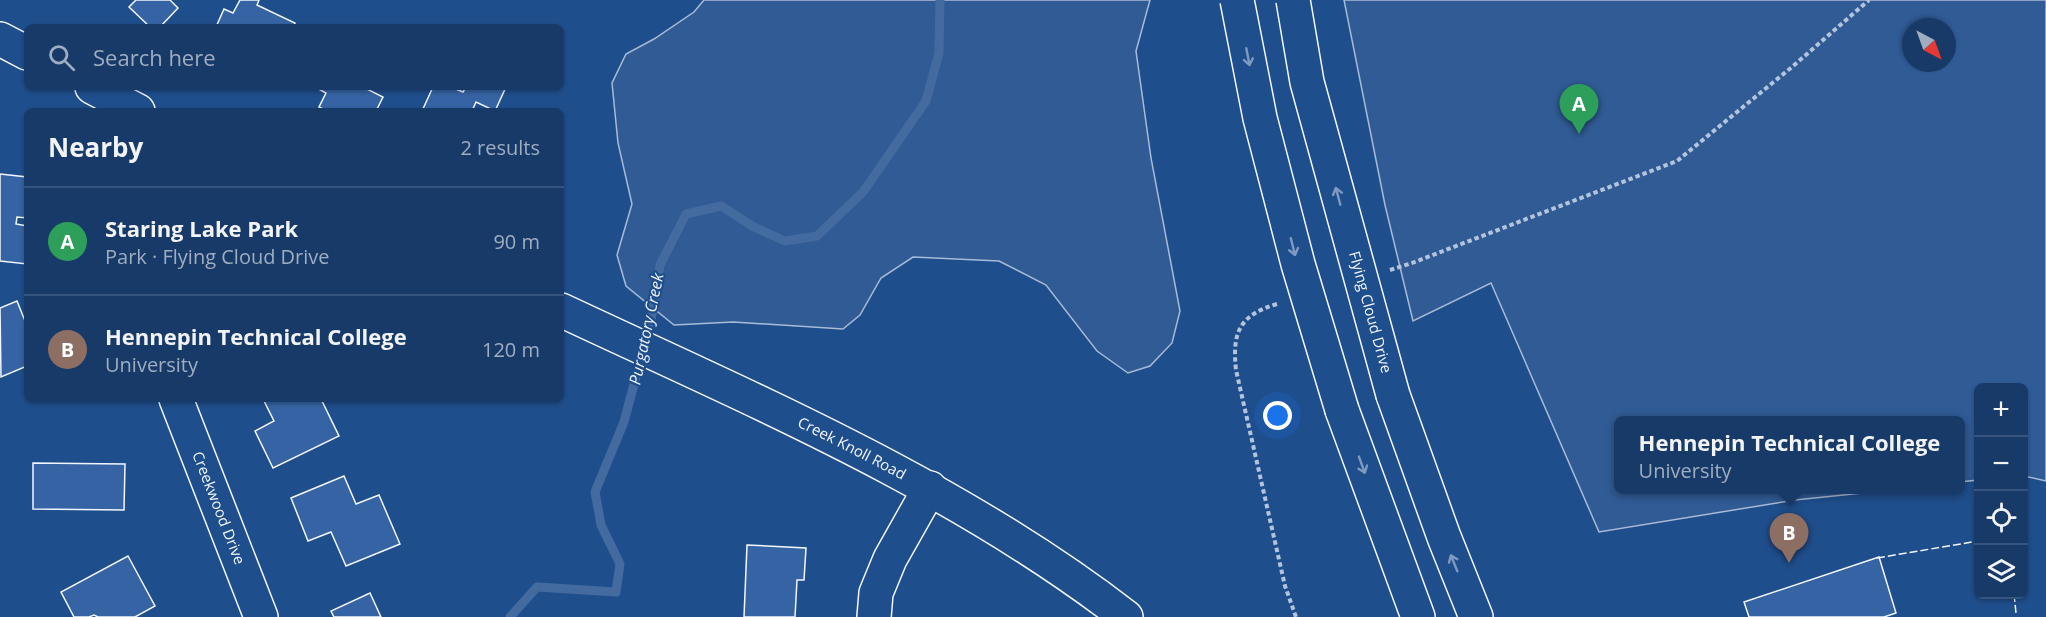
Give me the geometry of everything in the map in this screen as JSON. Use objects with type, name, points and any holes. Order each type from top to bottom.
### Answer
[{"type":"main road","points":[[1238,0],[1260,118],[1298,264],[1342,410],[1418,617]]},
{"type":"main road","name":"Flying Cloud Drive","points":[[1293,0],[1307,82],[1393,395],[1444,537],[1476,617]]},
{"type":"main road","points":[[0,39],[24,51]]},
{"type":"main road","points":[[98,90],[132,108]]},
{"type":"main road","name":"Creek Knoll Road","points":[[564,311],[787,415],[930,488],[1039,556],[1126,617]]},
{"type":"main road","name":"Creekwood Drive","points":[[177,402],[261,617]]},
{"type":"main road","points":[[873,617],[876,593],[890,559],[930,488]]},
{"type":"path","points":[[1380,273],[1412,263],[1677,161],[1792,67],[1869,0]]},
{"type":"path","points":[[1284,302],[1262,308],[1242,323],[1233,348],[1282,574],[1296,617]]},
{"type":"shaded area","points":[[704,0],[1150,0],[1136,51],[1151,158],[1180,311],[1172,343],[1150,366],[1128,373],[1097,351],[1046,285],[999,261],[913,257],[881,278],[860,315],[843,329],[733,322],[674,325],[626,286],[617,255],[632,204],[618,143],[612,83],[626,54],[654,39],[694,12]]},
{"type":"shaded area","points":[[1344,0],[2046,0],[2046,481],[2028,477],[2028,383],[1974,383],[1974,480],[1965,481],[1965,416],[1614,416],[1614,494],[1853,494],[1795,500],[1599,532],[1491,283],[1413,321],[1385,205]]},
{"type":"building","points":[[136,0],[170,0],[178,8],[163,24],[147,24],[129,7]]},
{"type":"building","points":[[240,0],[259,0],[257,5],[295,23],[217,24],[224,9],[233,13]]},
{"type":"building","points":[[320,90],[369,90],[383,97],[378,108],[321,108],[319,107],[326,93]]},
{"type":"building","points":[[432,90],[463,92],[464,90],[505,90],[496,108],[489,108],[476,102],[473,108],[423,108]]},
{"type":"building","points":[[0,174],[24,177],[24,218],[17,217],[16,224],[24,225],[24,264],[0,261]]},
{"type":"building","points":[[17,301],[24,318],[24,367],[1,377],[0,308]]},
{"type":"building","points":[[264,402],[322,402],[339,436],[273,468],[255,431],[274,421]]},
{"type":"building","points":[[33,463],[125,464],[124,510],[33,509]]},
{"type":"building","points":[[344,476],[356,504],[379,495],[400,544],[346,566],[331,532],[308,541],[291,498]]},
{"type":"building","points":[[747,545],[806,548],[804,580],[797,580],[795,617],[744,617]]},
{"type":"building","points":[[128,556],[155,606],[135,617],[98,617],[94,615],[74,617],[61,592]]},
{"type":"building","points":[[1879,557],[1896,613],[1884,617],[1749,617],[1744,602]]},
{"type":"building","points":[[370,593],[381,617],[334,617],[331,611]]},
{"type":"waterway","name":"Purgatory Creek","points":[[510,617],[537,587],[616,592],[620,564],[601,525],[595,492],[624,422],[651,320],[660,265],[686,214],[721,206],[754,227],[785,241],[817,236],[863,192],[926,101],[939,53],[940,0]]},
{"type":"fence","points":[[1877,558],[1974,542]]},
{"type":"fence","points":[[2015,599],[2016,613]]},
{"type":"place","name":"Staring Lake Park","points":[[1579,134]]},
{"type":"place","name":"Hennepin Technical College","points":[[1789,563]]}]
